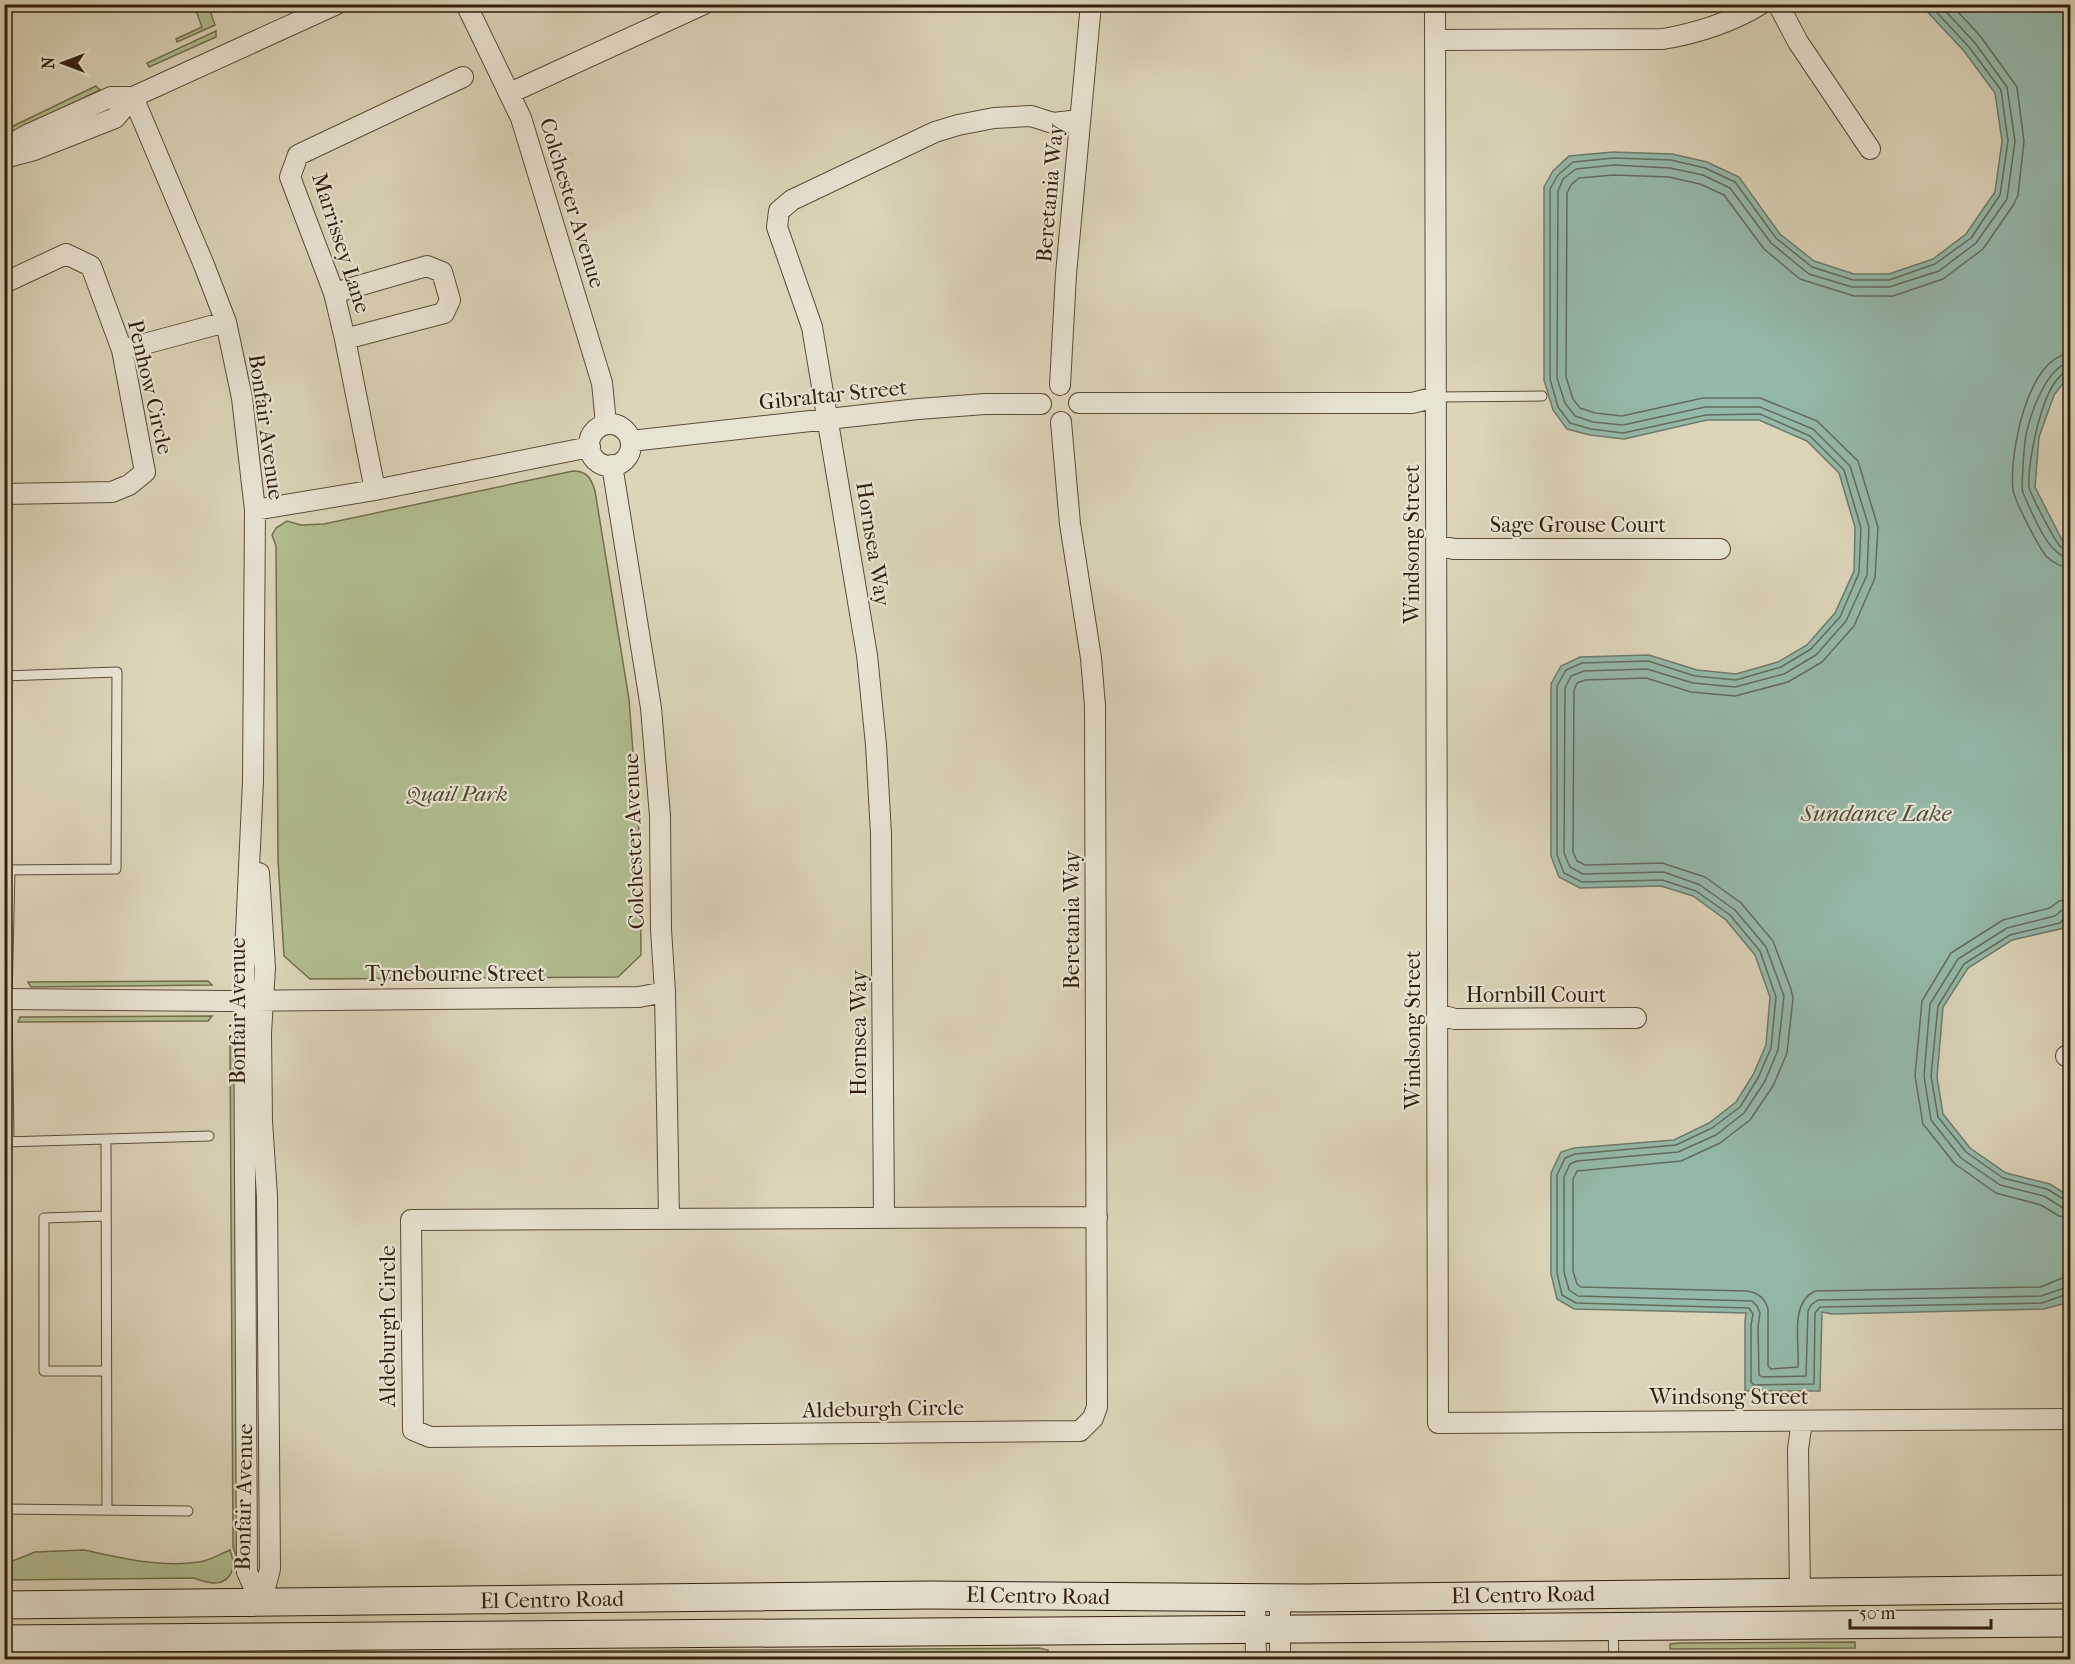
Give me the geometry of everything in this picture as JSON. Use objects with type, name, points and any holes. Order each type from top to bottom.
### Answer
[{"type":"main road","name":"El Centro Road","points":[[4,1605],[930,1595],[1268,1598],[2070,1589]]},
{"type":"main road","name":"El Centro Road","points":[[4,1639],[1073,1631],[1268,1632],[2070,1623]]},
{"type":"street","points":[[4,158],[34,150],[115,118],[133,98],[337,4]]},
{"type":"street","name":"Colchester Avenue","points":[[466,4],[521,118],[602,383],[606,424]]},
{"type":"street","points":[[510,93],[704,4]]},
{"type":"street","name":"Beretania Way","points":[[1060,385],[1066,274],[1091,4]]},
{"type":"street","name":"Windsong Street","points":[[1436,4],[1438,1423],[2070,1419]]},
{"type":"street","points":[[1436,40],[1663,39],[1718,26],[1761,4]]},
{"type":"street","points":[[1778,4],[1798,42],[1870,148]]},
{"type":"street","name":"Marrissey Lane","points":[[375,490],[334,293],[290,177],[298,155],[463,77]]},
{"type":"street","points":[[4,148],[29,134],[111,97],[133,98]]},
{"type":"street","name":"Bonfair Avenue","points":[[133,98],[226,322],[242,398],[255,510],[254,1001],[261,1033],[262,1110],[267,1196],[270,1569],[261,1604]]},
{"type":"street","name":"Hornsea Way","points":[[884,1217],[881,834],[876,745],[867,655],[812,327],[777,227],[779,211],[802,195],[935,132],[958,125],[994,117],[1031,116],[1053,123],[1080,120]]},
{"type":"street","name":"Penhow Circle","points":[[4,283],[66,254],[91,266],[122,350],[145,472],[129,485],[112,492],[4,494]]},
{"type":"street","points":[[334,293],[428,266],[442,272],[450,300],[444,314],[345,339]]},
{"type":"street","points":[[122,350],[226,322]]},
{"type":"street","points":[[1060,385],[1072,389],[1078,403],[1077,413],[1061,422],[1050,419],[1041,404],[1049,389],[1060,385]]},
{"type":"street","points":[[1078,403],[1412,403],[1436,398]]},
{"type":"street","name":"Gibraltar Street","points":[[631,441],[985,404],[1041,404]]},
{"type":"street","name":"Beretania Way","points":[[1061,422],[1070,524],[1091,658],[1095,706],[1097,1407],[1094,1418]]},
{"type":"street","points":[[606,424],[625,429],[631,441],[629,455],[619,464],[599,462],[590,447],[594,431],[606,424]]},
{"type":"street","points":[[255,510],[375,490],[590,447]]},
{"type":"street","name":"Colchester Avenue","points":[[612,465],[651,708],[660,816],[669,1218]]},
{"type":"street","name":"Sage Grouse Court","points":[[1436,545],[1454,549],[1720,549]]},
{"type":"street","name":"Tynebourne Street","points":[[6,999],[254,1001],[639,997],[665,992]]},
{"type":"street","name":"Hornbill Court","points":[[1437,1014],[1455,1019],[1635,1018]]},
{"type":"street","name":"Aldeburgh Circle","points":[[1094,1418],[1080,1431],[430,1437],[413,1430],[411,1220],[1097,1216]]},
{"type":"street","points":[[1800,1593],[1798,1449],[1802,1421]]},
{"type":"street","points":[[1256,1659],[1268,1632],[1268,1598]]},
{"type":"street","points":[[1268,1632],[1280,1659]]},
{"type":"lane","points":[[1436,398],[1542,396]]},
{"type":"lane","points":[[4,676],[117,672],[116,869],[7,870],[7,1141],[209,1136]]},
{"type":"lane","points":[[106,1140],[107,1510]]},
{"type":"lane","points":[[106,1216],[44,1218],[44,1371],[106,1371]]},
{"type":"lane","points":[[4,1509],[188,1511]]},
{"type":"lane","points":[[1613,1628],[1614,1659]]},
{"type":"green space","points":[[194,5],[208,5],[215,25],[177,42],[176,39],[202,27]]},
{"type":"green space","points":[[216,31],[216,37],[149,67],[147,63]]},
{"type":"green space","points":[[96,86],[100,90],[5,136],[5,130]]},
{"type":"green space","name":"Quail Park","points":[[573,471],[582,472],[588,476],[595,491],[629,699],[640,846],[641,955],[618,977],[310,979],[284,956],[278,860],[276,546],[272,535],[276,528],[287,521],[301,525],[324,524]]},
{"type":"green space","points":[[208,981],[212,985],[31,987],[28,982]]},
{"type":"green space","points":[[212,1016],[208,1021],[18,1022],[20,1017]]},
{"type":"green space","points":[[235,1040],[238,1555],[233,1547],[230,1044],[230,1041]]},
{"type":"green space","points":[[84,1550],[141,1561],[184,1564],[211,1559],[230,1550],[234,1564],[232,1572],[219,1583],[194,1578],[5,1580],[5,1564],[35,1552]]},
{"type":"green space","points":[[1855,1642],[1855,1648],[1670,1649],[1670,1644],[1680,1643]]},
{"type":"green space","points":[[1039,1648],[1048,1650],[1047,1654],[4,1659],[5,1655]]},
{"type":"water","name":"Sundance Lake","points":[[1921,5],[2070,5],[2070,374],[2054,395],[2039,437],[2035,487],[2062,540],[2070,547],[2070,918],[2064,928],[2012,940],[1968,968],[1943,1007],[1937,1077],[1943,1114],[1970,1148],[2006,1173],[2050,1184],[2070,1197],[2070,1294],[2066,1303],[2044,1309],[1832,1314],[1822,1312],[1820,1391],[1745,1391],[1746,1313],[1574,1309],[1557,1299],[1551,1274],[1551,1173],[1561,1152],[1574,1148],[1674,1140],[1709,1123],[1736,1102],[1753,1075],[1766,1045],[1770,997],[1755,955],[1726,920],[1693,896],[1661,886],[1580,888],[1559,877],[1551,856],[1551,684],[1561,666],[1580,657],[1649,655],[1697,670],[1736,674],[1778,662],[1807,645],[1835,613],[1854,571],[1855,527],[1839,473],[1807,441],[1759,420],[1707,420],[1624,439],[1590,435],[1567,429],[1553,410],[1544,380],[1544,187],[1553,171],[1569,156],[1613,152],[1672,154],[1707,162],[1739,177],[1780,234],[1814,261],[1854,274],[1889,274],[1933,259],[1966,234],[1995,192],[2002,141],[1995,93],[1964,51]]}]
